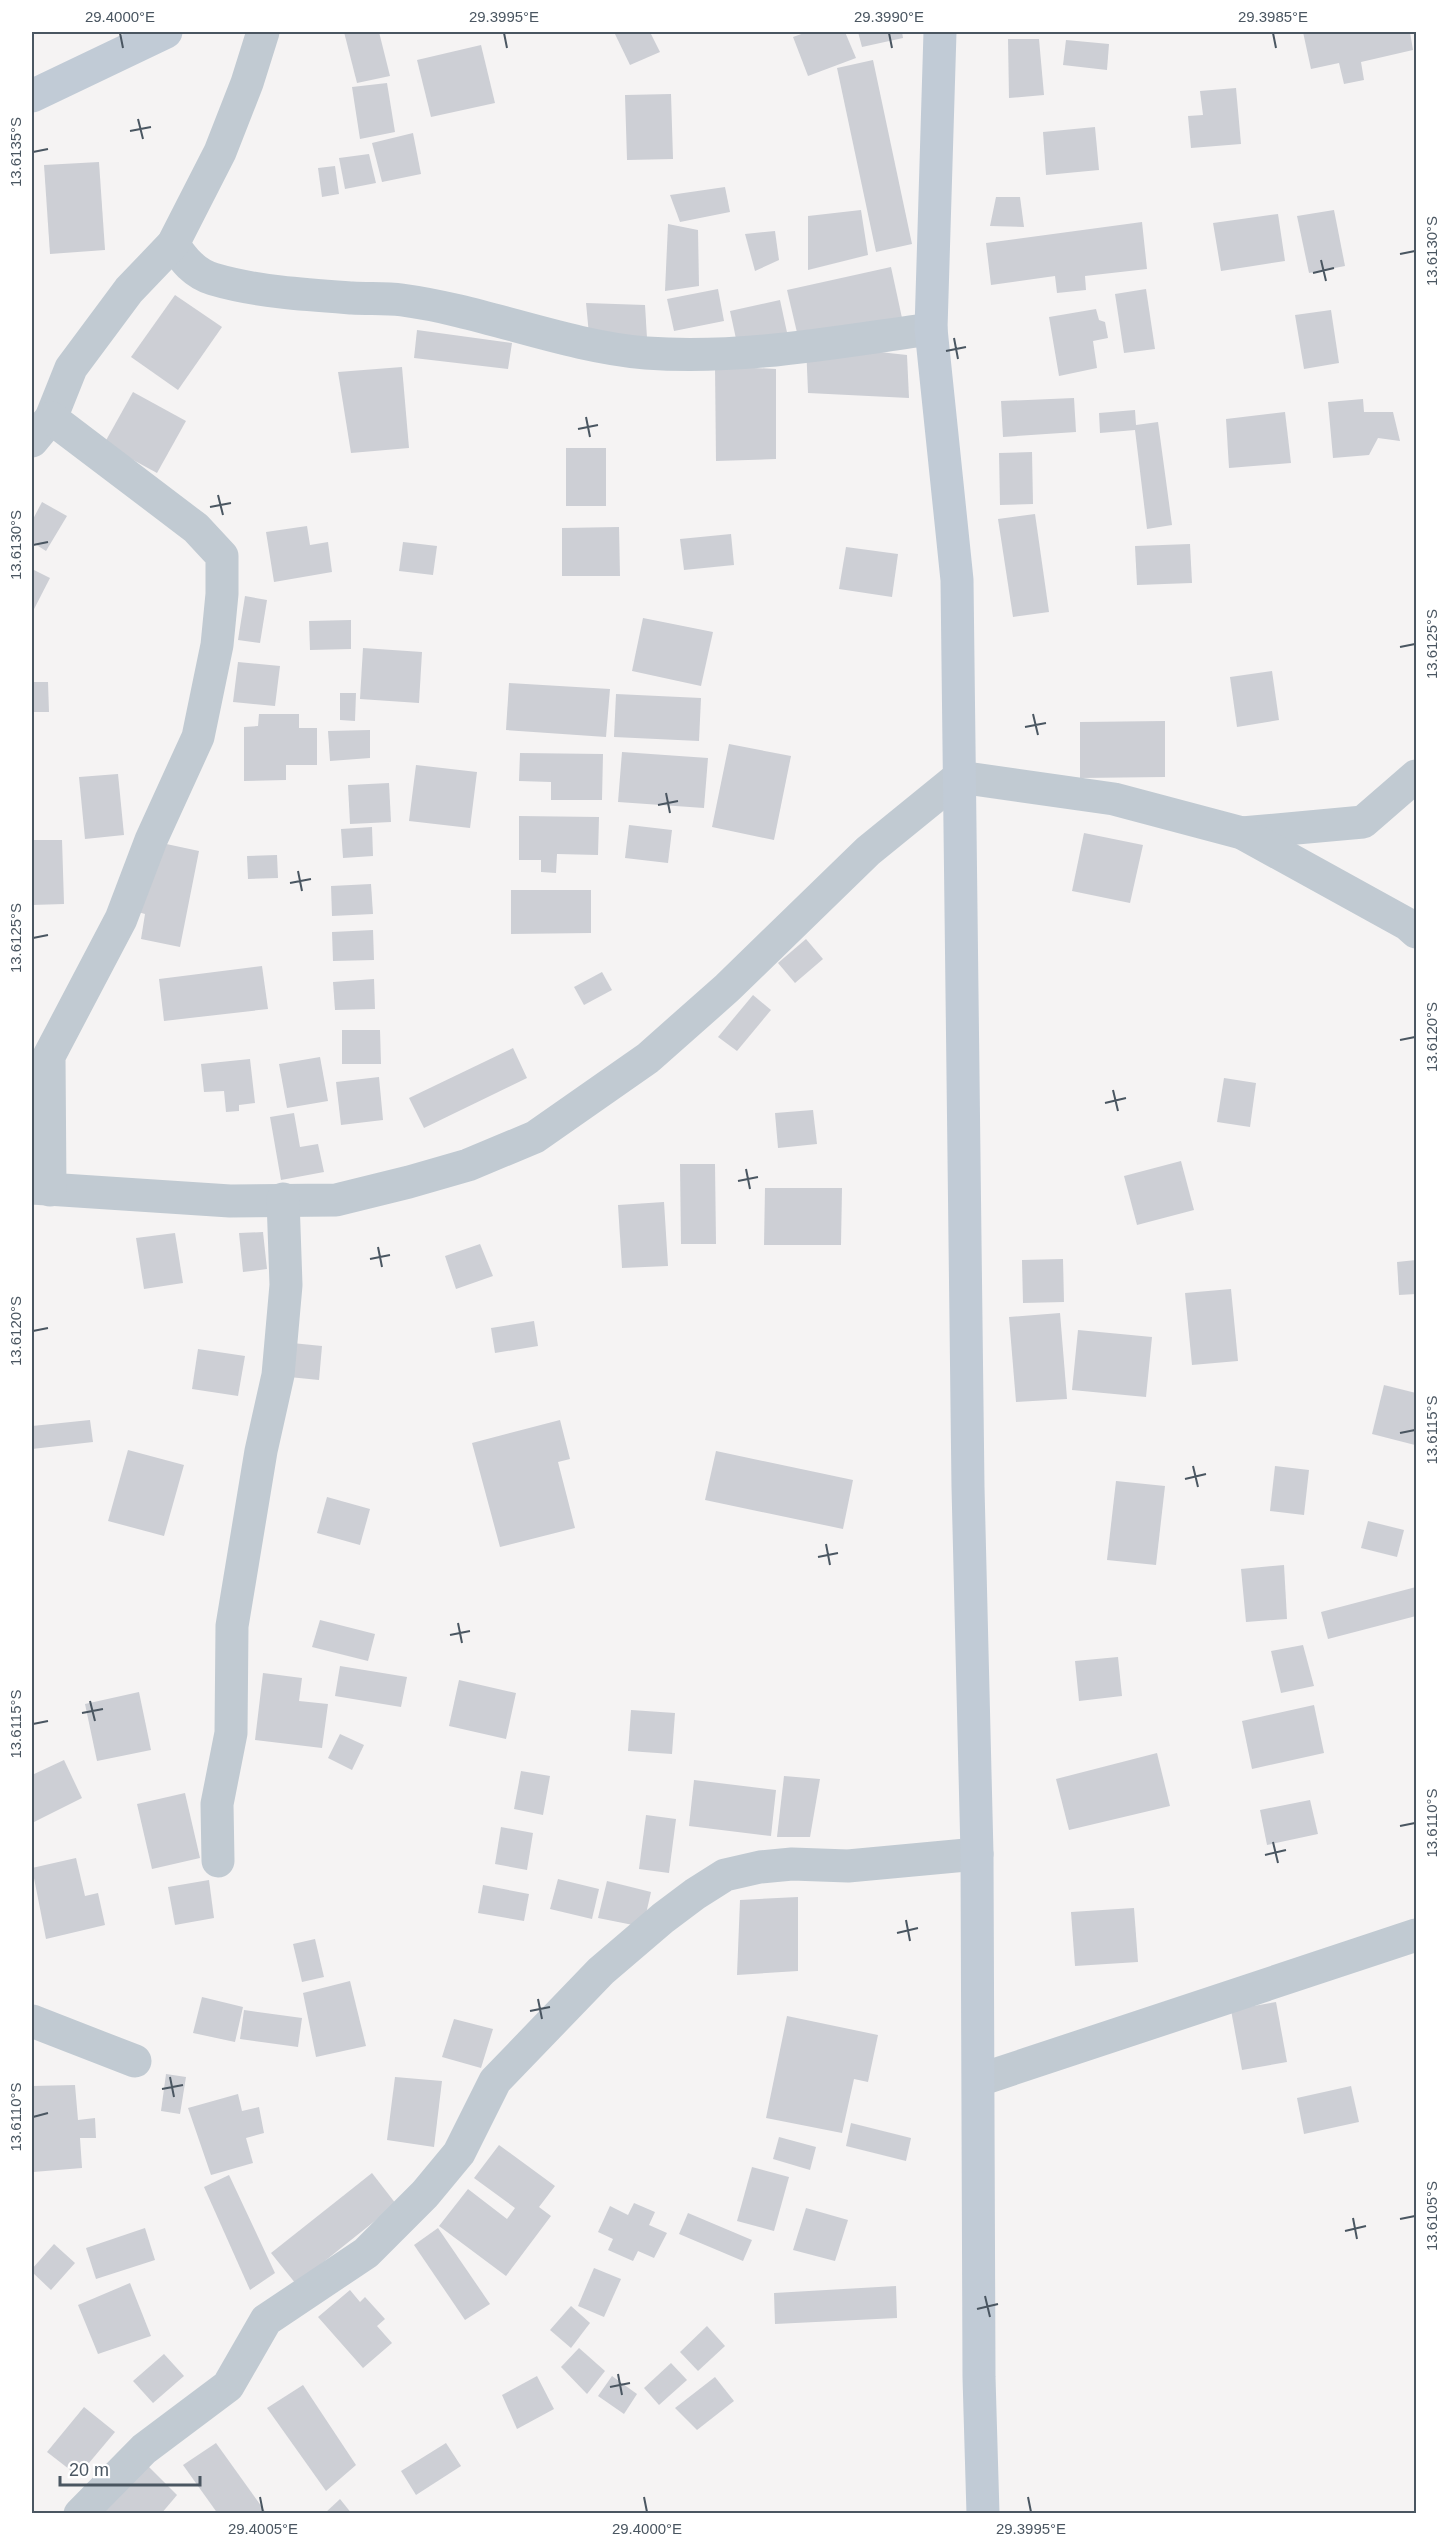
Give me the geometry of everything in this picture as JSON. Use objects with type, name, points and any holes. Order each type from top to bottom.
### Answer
[{"type":"street","points":[[32,96],[166,32]]},
{"type":"street","points":[[263,32],[247,83],[220,152],[173,244],[129,290],[70,368],[41,429],[196,528],[222,556],[222,594],[217,645],[198,737],[151,840],[121,919],[49,1056],[41,1189],[230,1201],[336,1200],[468,1165],[535,1137],[648,1058],[727,988],[868,851],[959,777],[1114,799],[1242,833],[1407,924],[1416,932]]},
{"type":"street","points":[[940,32],[931,329],[957,580],[968,1487],[977,1854],[979,2377],[983,2514]]},
{"type":"street","points":[[173,244],[187,265],[211,278],[259,289],[349,298],[401,300],[451,309],[565,338],[645,353],[745,354],[931,329]]},
{"type":"street","points":[[1242,833],[1363,822],[1416,776]]},
{"type":"street","points":[[218,1861],[218,1804],[231,1732],[232,1626],[261,1451],[278,1375],[286,1285],[283,1199]]},
{"type":"street","points":[[80,2514],[144,2449],[228,2386],[266,2320],[366,2253],[425,2194],[459,2153],[495,2081],[601,1971],[695,1894],[725,1875],[760,1867],[792,1864],[848,1866],[977,1854]]},
{"type":"street","points":[[979,2080],[1416,1935]]},
{"type":"street","points":[[32,2021],[135,2061]]},
{"type":"building","points":[[344,32],[379,32],[390,76],[357,83]]},
{"type":"building","points":[[614,32],[650,32],[660,52],[630,65]]},
{"type":"building","points":[[807,32],[845,32],[856,58],[808,76],[793,37]]},
{"type":"building","points":[[858,32],[902,32],[903,38],[862,47]]},
{"type":"building","points":[[1303,32],[1410,32],[1413,50],[1361,62],[1364,80],[1344,84],[1339,63],[1311,69]]},
{"type":"building","points":[[1008,39],[1039,39],[1044,95],[1009,98]]},
{"type":"building","points":[[1066,40],[1109,44],[1107,70],[1063,65]]},
{"type":"building","points":[[481,45],[495,103],[431,117],[417,60]]},
{"type":"building","points":[[873,60],[912,244],[876,252],[837,68]]},
{"type":"building","points":[[387,83],[395,132],[360,139],[352,87]]},
{"type":"building","points":[[1236,88],[1241,144],[1191,148],[1188,116],[1203,115],[1200,91]]},
{"type":"building","points":[[671,94],[673,159],[627,160],[625,95]]},
{"type":"building","points":[[1095,127],[1099,170],[1046,175],[1043,132]]},
{"type":"building","points":[[413,133],[421,174],[382,182],[372,143]]},
{"type":"building","points":[[369,154],[376,183],[345,189],[339,158]]},
{"type":"building","points":[[99,162],[105,250],[50,254],[44,165]]},
{"type":"building","points":[[335,166],[339,194],[322,197],[318,168]]},
{"type":"building","points":[[725,187],[730,212],[680,222],[670,195]]},
{"type":"building","points":[[996,197],[1020,197],[1024,227],[990,226]]},
{"type":"building","points":[[861,210],[868,255],[808,270],[808,216]]},
{"type":"building","points":[[1334,210],[1345,266],[1309,273],[1297,216]]},
{"type":"building","points":[[1278,214],[1285,261],[1221,271],[1213,223]]},
{"type":"building","points":[[1142,222],[1147,269],[1085,276],[1086,290],[1057,293],[1055,276],[991,285],[986,243]]},
{"type":"building","points":[[668,224],[698,230],[699,286],[665,291]]},
{"type":"building","points":[[775,231],[779,260],[755,271],[745,234]]},
{"type":"building","points":[[891,267],[902,318],[799,341],[787,290]]},
{"type":"building","points":[[718,289],[724,321],[674,331],[667,299]]},
{"type":"building","points":[[1146,289],[1155,349],[1124,353],[1115,294]]},
{"type":"building","points":[[175,295],[222,327],[178,390],[131,357]]},
{"type":"building","points":[[780,300],[788,337],[738,348],[730,311]]},
{"type":"building","points":[[586,303],[645,305],[647,338],[589,335]]},
{"type":"building","points":[[1096,309],[1099,320],[1105,322],[1108,338],[1093,341],[1097,368],[1059,376],[1049,317]]},
{"type":"building","points":[[1331,310],[1339,363],[1304,369],[1295,315]]},
{"type":"building","points":[[417,330],[512,343],[508,369],[414,358]]},
{"type":"building","points":[[806,344],[907,355],[909,398],[808,393]]},
{"type":"building","points":[[715,366],[776,369],[776,459],[716,461]]},
{"type":"building","points":[[402,367],[409,448],[351,453],[338,372]]},
{"type":"building","points":[[133,392],[186,421],[157,473],[104,444]]},
{"type":"building","points":[[1074,398],[1076,432],[1003,437],[1001,401]]},
{"type":"building","points":[[1363,399],[1364,412],[1393,412],[1400,441],[1378,438],[1369,455],[1333,458],[1328,402]]},
{"type":"building","points":[[1135,410],[1136,425],[1158,422],[1172,525],[1147,529],[1135,430],[1100,433],[1099,413]]},
{"type":"building","points":[[1285,412],[1291,463],[1229,468],[1226,419]]},
{"type":"building","points":[[566,448],[606,448],[606,506],[566,506]]},
{"type":"building","points":[[1032,452],[1033,504],[1000,505],[999,453]]},
{"type":"building","points":[[42,502],[67,516],[46,551],[32,542],[32,521]]},
{"type":"building","points":[[1035,514],[1049,612],[1013,617],[998,519]]},
{"type":"building","points":[[307,526],[310,545],[328,542],[332,572],[274,582],[266,532]]},
{"type":"building","points":[[619,527],[620,576],[562,576],[562,528]]},
{"type":"building","points":[[731,534],[734,565],[684,570],[680,539]]},
{"type":"building","points":[[403,542],[437,546],[433,575],[399,571]]},
{"type":"building","points":[[1190,544],[1192,583],[1137,585],[1135,546]]},
{"type":"building","points":[[846,547],[898,554],[892,597],[839,589]]},
{"type":"building","points":[[32,569],[50,578],[32,613]]},
{"type":"building","points":[[245,596],[267,600],[260,643],[238,640]]},
{"type":"building","points":[[643,618],[713,632],[701,686],[632,671]]},
{"type":"building","points":[[351,620],[351,649],[310,650],[309,621]]},
{"type":"building","points":[[363,648],[422,652],[419,703],[360,699]]},
{"type":"building","points":[[238,662],[280,666],[275,706],[233,702]]},
{"type":"building","points":[[1272,671],[1279,720],[1237,727],[1230,677]]},
{"type":"building","points":[[32,682],[48,682],[49,712],[32,712]]},
{"type":"building","points":[[509,683],[610,689],[606,737],[506,730]]},
{"type":"building","points":[[340,693],[356,693],[355,721],[340,720]]},
{"type":"building","points":[[616,694],[701,698],[699,741],[614,737]]},
{"type":"building","points":[[259,714],[299,714],[299,728],[317,728],[317,765],[286,765],[286,780],[244,781],[244,727],[258,726]]},
{"type":"building","points":[[1165,721],[1165,777],[1080,778],[1080,722]]},
{"type":"building","points":[[370,730],[370,758],[330,761],[328,731]]},
{"type":"building","points":[[729,744],[791,756],[774,840],[712,827]]},
{"type":"building","points":[[622,752],[708,758],[704,808],[618,802]]},
{"type":"building","points":[[520,753],[603,754],[602,800],[551,800],[551,782],[519,781]]},
{"type":"building","points":[[416,765],[477,772],[470,828],[409,821]]},
{"type":"building","points":[[118,774],[124,835],[85,839],[79,777]]},
{"type":"building","points":[[389,783],[391,822],[350,824],[348,785]]},
{"type":"building","points":[[519,816],[599,817],[598,855],[557,854],[556,873],[541,872],[541,860],[519,860]]},
{"type":"building","points":[[629,825],[672,830],[668,863],[625,858]]},
{"type":"building","points":[[372,827],[373,856],[343,858],[341,829]]},
{"type":"building","points":[[1084,833],[1143,845],[1130,903],[1072,891]]},
{"type":"building","points":[[32,840],[62,840],[64,904],[32,905]]},
{"type":"building","points":[[157,842],[199,851],[180,947],[141,939],[145,914],[138,912]]},
{"type":"building","points":[[277,855],[278,878],[248,879],[247,856]]},
{"type":"building","points":[[371,884],[373,914],[332,916],[331,886]]},
{"type":"building","points":[[511,890],[591,890],[591,933],[511,934]]},
{"type":"building","points":[[373,930],[374,960],[333,961],[332,932]]},
{"type":"building","points":[[806,939],[823,959],[795,983],[778,963]]},
{"type":"building","points":[[262,966],[268,1009],[164,1021],[159,979]]},
{"type":"building","points":[[602,972],[612,990],[584,1005],[574,987]]},
{"type":"building","points":[[374,979],[375,1009],[335,1010],[333,982]]},
{"type":"building","points":[[753,995],[771,1010],[737,1051],[718,1037]]},
{"type":"building","points":[[342,1030],[380,1030],[381,1064],[342,1064]]},
{"type":"building","points":[[513,1048],[527,1078],[424,1128],[409,1098]]},
{"type":"building","points":[[320,1057],[328,1101],[287,1108],[279,1064]]},
{"type":"building","points":[[250,1059],[255,1103],[239,1105],[239,1111],[226,1112],[224,1091],[204,1092],[201,1064]]},
{"type":"building","points":[[379,1077],[383,1120],[341,1125],[336,1082]]},
{"type":"building","points":[[1224,1078],[1256,1083],[1250,1127],[1217,1122]]},
{"type":"building","points":[[813,1110],[817,1144],[778,1148],[775,1113]]},
{"type":"building","points":[[294,1113],[300,1147],[318,1144],[324,1172],[281,1180],[270,1117]]},
{"type":"building","points":[[1181,1161],[1194,1210],[1137,1225],[1124,1176]]},
{"type":"building","points":[[680,1164],[715,1164],[716,1244],[681,1244]]},
{"type":"building","points":[[765,1188],[842,1188],[841,1245],[764,1245]]},
{"type":"building","points":[[664,1202],[668,1266],[622,1268],[618,1205]]},
{"type":"building","points":[[263,1232],[267,1269],[243,1272],[239,1233]]},
{"type":"building","points":[[175,1233],[183,1283],[144,1289],[136,1238]]},
{"type":"building","points":[[480,1244],[493,1276],[456,1289],[445,1256]]},
{"type":"building","points":[[1063,1259],[1064,1302],[1023,1303],[1022,1260]]},
{"type":"building","points":[[1416,1260],[1416,1294],[1399,1295],[1397,1262]]},
{"type":"building","points":[[1231,1289],[1238,1361],[1192,1365],[1185,1293]]},
{"type":"building","points":[[1060,1313],[1067,1399],[1016,1402],[1009,1317]]},
{"type":"building","points":[[534,1321],[538,1346],[495,1353],[491,1328]]},
{"type":"building","points":[[1078,1330],[1152,1337],[1146,1397],[1072,1390]]},
{"type":"building","points":[[292,1343],[322,1346],[319,1380],[289,1377]]},
{"type":"building","points":[[198,1349],[245,1356],[238,1396],[192,1389]]},
{"type":"building","points":[[1384,1385],[1416,1393],[1415,1445],[1372,1434]]},
{"type":"building","points":[[90,1420],[93,1442],[32,1449],[32,1426]]},
{"type":"building","points":[[560,1420],[570,1459],[558,1462],[575,1528],[500,1547],[472,1443]]},
{"type":"building","points":[[128,1450],[184,1465],[164,1536],[108,1521]]},
{"type":"building","points":[[716,1451],[853,1480],[843,1529],[705,1500]]},
{"type":"building","points":[[1275,1466],[1309,1470],[1304,1515],[1270,1511]]},
{"type":"building","points":[[1116,1481],[1165,1486],[1156,1565],[1107,1560]]},
{"type":"building","points":[[327,1497],[370,1509],[360,1545],[317,1533]]},
{"type":"building","points":[[1368,1521],[1404,1530],[1397,1557],[1361,1548]]},
{"type":"building","points":[[1284,1565],[1287,1619],[1246,1622],[1241,1569]]},
{"type":"building","points":[[1416,1587],[1416,1616],[1328,1639],[1321,1612]]},
{"type":"building","points":[[320,1620],[375,1634],[368,1661],[312,1647]]},
{"type":"building","points":[[1303,1645],[1314,1686],[1281,1693],[1271,1651]]},
{"type":"building","points":[[1118,1657],[1122,1696],[1079,1701],[1075,1661]]},
{"type":"building","points":[[340,1666],[407,1677],[401,1707],[335,1696]]},
{"type":"building","points":[[263,1673],[302,1678],[299,1701],[328,1704],[322,1748],[255,1740]]},
{"type":"building","points":[[459,1680],[516,1693],[506,1739],[449,1726]]},
{"type":"building","points":[[139,1692],[151,1750],[97,1761],[85,1704]]},
{"type":"building","points":[[1314,1705],[1324,1753],[1252,1769],[1242,1721]]},
{"type":"building","points":[[631,1710],[675,1713],[672,1754],[628,1751]]},
{"type":"building","points":[[340,1734],[364,1745],[352,1770],[328,1758]]},
{"type":"building","points":[[1157,1753],[1170,1806],[1069,1830],[1056,1779]]},
{"type":"building","points":[[64,1760],[82,1798],[32,1823],[32,1775]]},
{"type":"building","points":[[521,1771],[550,1776],[543,1815],[514,1809]]},
{"type":"building","points":[[784,1776],[820,1779],[810,1837],[777,1837]]},
{"type":"building","points":[[694,1780],[776,1790],[771,1836],[689,1826]]},
{"type":"building","points":[[185,1793],[200,1858],[152,1869],[137,1804]]},
{"type":"building","points":[[1310,1800],[1318,1834],[1267,1845],[1260,1810]]},
{"type":"building","points":[[646,1815],[676,1819],[669,1873],[639,1869]]},
{"type":"building","points":[[501,1827],[533,1833],[527,1870],[495,1864]]},
{"type":"building","points":[[76,1858],[85,1896],[98,1893],[105,1925],[46,1939],[32,1868]]},
{"type":"building","points":[[558,1879],[599,1889],[592,1919],[550,1909]]},
{"type":"building","points":[[209,1880],[214,1918],[175,1925],[168,1887]]},
{"type":"building","points":[[607,1881],[651,1892],[643,1927],[598,1918]]},
{"type":"building","points":[[483,1885],[529,1894],[524,1921],[478,1913]]},
{"type":"building","points":[[798,1897],[798,1971],[737,1975],[740,1900]]},
{"type":"building","points":[[1134,1908],[1138,1962],[1075,1966],[1071,1912]]},
{"type":"building","points":[[315,1939],[324,1977],[302,1982],[293,1944]]},
{"type":"building","points":[[350,1981],[366,2046],[316,2057],[303,1993]]},
{"type":"building","points":[[202,1997],[243,2007],[235,2042],[193,2033]]},
{"type":"building","points":[[1276,2002],[1287,2062],[1242,2070],[1231,2010]]},
{"type":"building","points":[[244,2010],[302,2018],[298,2047],[240,2039]]},
{"type":"building","points":[[787,2016],[878,2035],[868,2082],[854,2079],[842,2133],[766,2118]]},
{"type":"building","points":[[454,2019],[493,2029],[481,2068],[442,2057]]},
{"type":"building","points":[[166,2074],[186,2077],[180,2114],[161,2111]]},
{"type":"building","points":[[395,2077],[442,2081],[434,2147],[387,2140]]},
{"type":"building","points":[[75,2085],[78,2120],[95,2118],[96,2138],[80,2138],[82,2168],[33,2172],[32,2086]]},
{"type":"building","points":[[1351,2086],[1359,2122],[1304,2134],[1297,2098]]},
{"type":"building","points":[[238,2094],[242,2111],[259,2107],[264,2133],[246,2138],[253,2163],[211,2175],[188,2108]]},
{"type":"building","points":[[851,2123],[911,2138],[906,2161],[846,2146]]},
{"type":"building","points":[[779,2137],[816,2147],[810,2170],[773,2159]]},
{"type":"building","points":[[499,2145],[555,2186],[539,2207],[551,2216],[506,2276],[439,2226],[468,2189],[507,2219],[515,2208],[474,2178]]},
{"type":"building","points":[[752,2167],[789,2177],[774,2231],[737,2221]]},
{"type":"building","points":[[372,2173],[396,2204],[296,2284],[271,2253]]},
{"type":"building","points":[[229,2175],[275,2273],[250,2290],[204,2187]]},
{"type":"building","points":[[634,2203],[655,2212],[649,2225],[667,2233],[654,2258],[638,2251],[633,2261],[608,2250],[613,2239],[598,2232],[610,2206],[628,2215]]},
{"type":"building","points":[[806,2208],[848,2220],[835,2261],[793,2250]]},
{"type":"building","points":[[688,2213],[752,2240],[743,2261],[679,2234]]},
{"type":"building","points":[[145,2228],[155,2260],[96,2279],[86,2248]]},
{"type":"building","points":[[438,2228],[490,2304],[465,2320],[414,2245]]},
{"type":"building","points":[[54,2244],[75,2263],[51,2290],[32,2272],[32,2269]]},
{"type":"building","points":[[594,2268],[621,2279],[604,2317],[578,2306]]},
{"type":"building","points":[[130,2283],[151,2336],[98,2354],[78,2305]]},
{"type":"building","points":[[896,2286],[897,2318],[775,2324],[774,2293]]},
{"type":"building","points":[[350,2290],[360,2302],[365,2297],[385,2319],[377,2326],[392,2343],[363,2368],[318,2317]]},
{"type":"building","points":[[571,2306],[590,2323],[571,2348],[550,2330]]},
{"type":"building","points":[[707,2326],[725,2346],[698,2371],[680,2352]]},
{"type":"building","points":[[579,2348],[605,2371],[587,2394],[561,2367]]},
{"type":"building","points":[[164,2354],[184,2376],[153,2403],[133,2381]]},
{"type":"building","points":[[671,2363],[687,2380],[659,2405],[644,2388]]},
{"type":"building","points":[[537,2376],[554,2409],[517,2429],[502,2395]]},
{"type":"building","points":[[612,2376],[637,2394],[624,2414],[598,2396]]},
{"type":"building","points":[[715,2377],[734,2401],[697,2430],[675,2408]]},
{"type":"building","points":[[303,2385],[356,2465],[326,2491],[267,2408]]},
{"type":"building","points":[[84,2407],[115,2432],[78,2476],[47,2452]]},
{"type":"building","points":[[216,2443],[267,2514],[218,2514],[183,2465]]},
{"type":"building","points":[[446,2443],[461,2466],[416,2495],[401,2471]]},
{"type":"building","points":[[144,2462],[177,2495],[161,2514],[102,2514]]},
{"type":"building","points":[[340,2499],[352,2514],[324,2514]]}]
